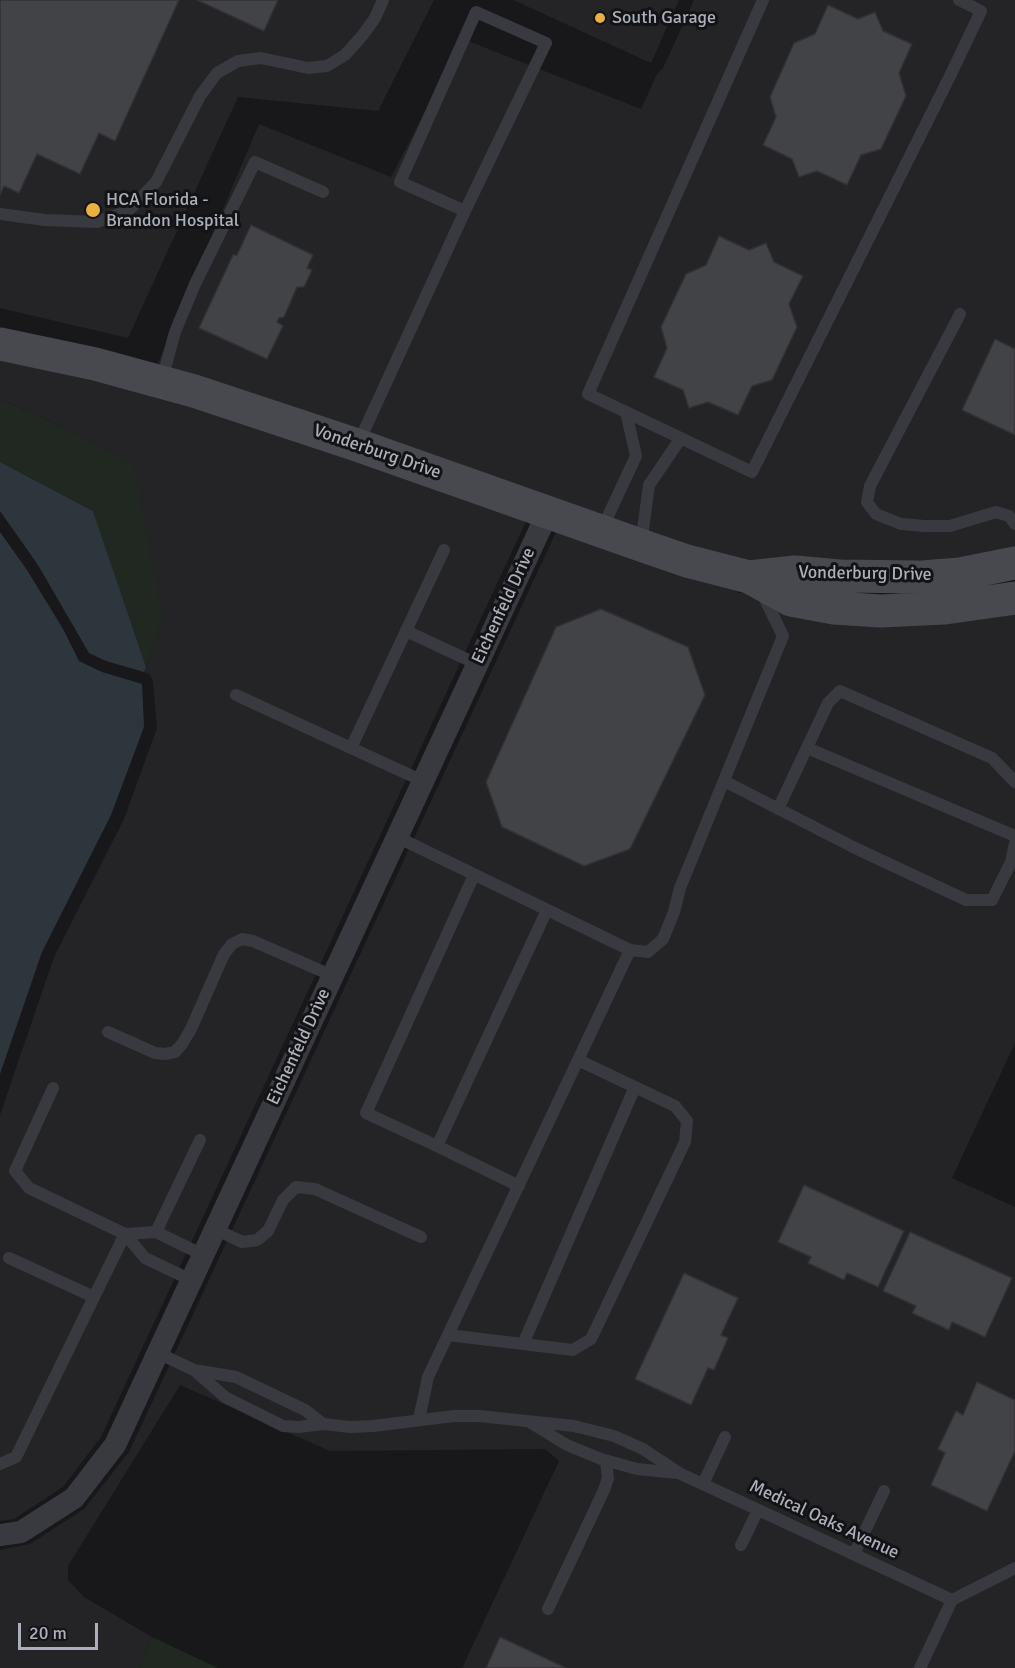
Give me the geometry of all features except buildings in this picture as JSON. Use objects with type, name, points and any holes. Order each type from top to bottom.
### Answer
[{"type":"street","name":"Vonderburg Drive","points":[[0,344],[161,381],[357,445],[641,546],[749,577],[791,600],[812,605],[881,611],[945,608],[1015,598]]},
{"type":"street","name":"Eichenfeld Drive","points":[[0,1536],[21,1532],[74,1497],[115,1445],[548,512]]},
{"type":"street","name":"Vonderburg Drive","points":[[749,577],[795,572],[840,576],[922,577],[960,574],[1015,563]]},
{"type":"lane","points":[[0,214],[45,220],[97,222],[128,211],[156,182],[200,96],[217,74],[238,61],[261,58],[308,68],[327,66],[345,55],[362,36],[375,18],[383,0]]},
{"type":"lane","points":[[763,0],[588,394],[752,472],[981,11],[959,0]]},
{"type":"lane","points":[[357,445],[465,210],[546,43],[476,12],[400,182],[465,210]]},
{"type":"lane","points":[[161,381],[175,332],[191,294],[255,162],[323,192]]},
{"type":"lane","points":[[960,314],[870,486],[867,502],[876,514],[901,524],[950,525],[996,512],[1010,516],[1015,524]]},
{"type":"lane","points":[[600,531],[636,456],[627,412]]},
{"type":"lane","points":[[641,546],[650,485],[681,438]]},
{"type":"lane","points":[[351,748],[444,550]]},
{"type":"lane","points":[[397,837],[630,950],[648,952],[663,939],[680,888],[783,636],[767,601],[749,577]]},
{"type":"lane","points":[[406,632],[477,664]]},
{"type":"lane","points":[[778,809],[828,703],[840,691],[992,758],[1015,782]]},
{"type":"lane","points":[[236,695],[423,781]]},
{"type":"lane","points":[[807,748],[1015,836]]},
{"type":"lane","points":[[724,781],[855,848],[966,900],[992,900],[1011,862],[1015,843]]},
{"type":"lane","points":[[474,875],[366,1113],[519,1186]]},
{"type":"lane","points":[[437,1146],[548,910]]},
{"type":"lane","points":[[108,1032],[155,1053],[175,1052],[191,1029],[224,954],[232,944],[242,939],[253,941],[333,976]]},
{"type":"lane","points":[[419,1419],[428,1377],[630,950]]},
{"type":"lane","points":[[448,1335],[573,1350],[591,1339],[685,1142],[687,1121],[675,1106],[578,1060]]},
{"type":"lane","points":[[523,1344],[635,1087]]},
{"type":"lane","points":[[53,1088],[15,1171],[29,1188],[125,1234],[145,1258],[191,1280]]},
{"type":"lane","points":[[156,1232],[200,1140]]},
{"type":"lane","points":[[215,1229],[242,1242],[256,1240],[268,1231],[283,1200],[296,1187],[315,1189],[421,1238]]},
{"type":"lane","points":[[125,1234],[156,1232],[203,1255]]},
{"type":"lane","points":[[0,1464],[16,1457],[125,1234]]},
{"type":"lane","points":[[9,1258],[94,1297]]},
{"type":"lane","name":"Medical Oaks Avenue","points":[[158,1353],[194,1370],[225,1397],[283,1426],[299,1427],[322,1424],[373,1426],[419,1419],[479,1416],[574,1426],[614,1436],[643,1449],[681,1474],[951,1600]]},
{"type":"lane","name":"Medical Oaks Avenue","points":[[194,1370],[236,1377],[305,1410],[322,1424]]},
{"type":"lane","name":"Medical Oaks Avenue","points":[[529,1422],[567,1445],[606,1461],[637,1469],[681,1474]]},
{"type":"lane","points":[[703,1484],[725,1437]]},
{"type":"lane","points":[[548,1609],[604,1490],[608,1478],[606,1461]]},
{"type":"lane","points":[[854,1554],[884,1491]]},
{"type":"lane","points":[[741,1545],[758,1510]]},
{"type":"lane","points":[[920,1668],[951,1600],[1015,1568]]},
{"type":"shaded area","name":"HCA Florida - Brandon Hospital","points":[[0,0],[434,0],[378,111],[238,97],[128,338],[0,308]]},
{"type":"shaded area","points":[[513,0],[679,0],[651,63]]},
{"type":"shaded area","points":[[694,0],[1015,0],[1015,548],[957,560],[751,563],[743,558],[741,561],[691,548],[157,365],[259,124],[391,177],[463,39],[641,109],[657,74],[663,68]]},
{"type":"shaded area","points":[[0,359],[191,404],[527,519],[101,1437],[63,1487],[14,1519],[0,1521],[0,1115],[54,957],[124,819],[157,728],[153,681],[149,674],[144,672],[163,620],[61,426],[0,399]]},
{"type":"shaded area","points":[[0,399],[61,426],[134,467],[163,620],[146,667],[93,511],[0,462]]},
{"type":"shaded area","points":[[0,462],[93,511],[146,667],[144,672],[106,661],[89,653],[38,565],[0,511]]},
{"type":"shaded area","points":[[557,530],[737,588],[738,593],[1015,612],[1015,1043],[952,1178],[1015,1207],[1015,1668],[462,1668],[559,1461],[545,1449],[330,1451],[180,1385],[68,1566],[68,1580],[84,1597],[152,1637],[140,1668],[0,1668],[0,1550],[30,1544],[84,1509],[129,1452]]},
{"type":"shaded area","points":[[0,532],[27,570],[63,629],[79,661],[102,672],[142,684],[144,727],[111,815],[42,952],[0,1074]]},
{"type":"shaded area","points":[[152,1637],[218,1668],[140,1668]]},
{"type":"place","name":"South Garage","points":[[600,18]]},
{"type":"place","name":"HCA Florida - Brandon Hospital","points":[[93,210]]}]
